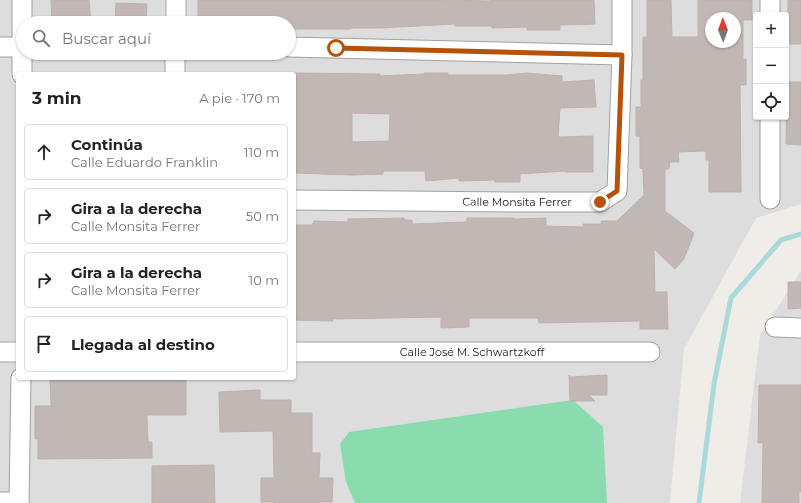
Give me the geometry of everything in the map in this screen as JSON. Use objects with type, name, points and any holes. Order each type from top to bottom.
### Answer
[{"type":"street","points":[[22,0],[22,16]]},
{"type":"street","points":[[176,0],[176,16]]},
{"type":"street","name":"Calle Monsita Ferrer","points":[[296,200],[600,202],[617,191],[622,55],[622,0]]},
{"type":"street","points":[[770,0],[770,12]]},
{"type":"street","points":[[0,47],[16,47]]},
{"type":"street","points":[[296,47],[622,55]]},
{"type":"street","points":[[22,60],[22,72]]},
{"type":"street","points":[[175,60],[175,72]]},
{"type":"street","points":[[770,120],[770,199]]},
{"type":"street","points":[[775,327],[801,328]]},
{"type":"street","points":[[0,352],[16,352]]},
{"type":"street","name":"Calle José M. Schwartzkoff","points":[[296,352],[650,352]]},
{"type":"street","points":[[0,502],[19,502],[21,380]]},
{"type":"shaded area","points":[[0,0],[801,0],[801,204],[756,218],[684,349],[670,503],[0,503]]},
{"type":"shaded area","points":[[801,271],[801,503],[740,503],[760,335]]},
{"type":"green space","points":[[573,400],[603,427],[607,503],[355,503],[346,482],[340,444],[349,432]]},
{"type":"building","points":[[51,0],[89,0],[90,16],[52,16]]},
{"type":"building","points":[[198,0],[594,0],[595,24],[560,25],[560,30],[527,30],[527,27],[492,28],[491,26],[455,26],[455,24],[351,29],[296,29],[296,16],[198,16]]},
{"type":"building","points":[[647,0],[671,0],[672,37],[698,37],[698,0],[752,0],[752,20],[743,20],[743,59],[746,59],[746,85],[740,85],[741,192],[709,192],[709,160],[706,160],[706,151],[678,152],[679,162],[670,162],[669,169],[665,169],[665,211],[694,233],[684,259],[675,269],[654,249],[655,292],[667,292],[668,329],[640,329],[640,321],[539,323],[538,318],[469,318],[469,327],[441,328],[441,317],[332,319],[333,321],[296,320],[296,225],[312,225],[314,221],[348,222],[348,219],[404,218],[404,220],[412,220],[412,224],[467,222],[467,218],[546,218],[546,226],[583,227],[583,224],[601,224],[601,221],[617,221],[644,195],[643,169],[640,168],[640,136],[636,136],[636,107],[641,107],[641,80],[643,80],[643,37],[647,37]]},
{"type":"building","points":[[788,0],[801,0],[801,44],[789,44]]},
{"type":"building","points":[[116,3],[147,4],[146,16],[115,16]]},
{"type":"building","points":[[296,73],[380,74],[380,76],[424,73],[448,73],[448,75],[508,75],[526,73],[562,76],[562,82],[594,80],[596,107],[560,108],[558,137],[593,136],[593,172],[566,171],[520,174],[520,182],[495,182],[495,180],[459,181],[459,178],[426,181],[425,171],[383,171],[383,174],[352,175],[296,173]],"holes":[[[352,113],[390,114],[389,141],[352,142]]]},
{"type":"building","points":[[789,82],[801,82],[801,145],[786,144],[786,120],[789,120]]},
{"type":"building","points":[[788,282],[801,282],[801,308],[788,309]]},
{"type":"building","points":[[569,375],[570,377],[607,375],[607,395],[589,395],[595,401],[570,401]]},
{"type":"building","points":[[50,380],[186,380],[186,415],[147,415],[148,442],[152,442],[152,458],[38,459],[38,439],[35,439],[35,406],[51,406]]},
{"type":"building","points":[[759,385],[801,385],[801,492],[799,492],[799,503],[762,503],[763,443],[758,443]]},
{"type":"building","points":[[260,390],[260,400],[291,400],[291,413],[312,413],[312,453],[320,453],[319,478],[333,478],[332,502],[261,502],[261,478],[274,478],[273,431],[220,432],[219,392]]},
{"type":"building","points":[[214,465],[215,503],[152,503],[152,466]]},
{"type":"waterway","points":[[699,503],[714,384],[731,298],[781,240],[801,234]]},
{"type":"route","points":[[336,48],[622,55],[617,191],[600,202]]}]
